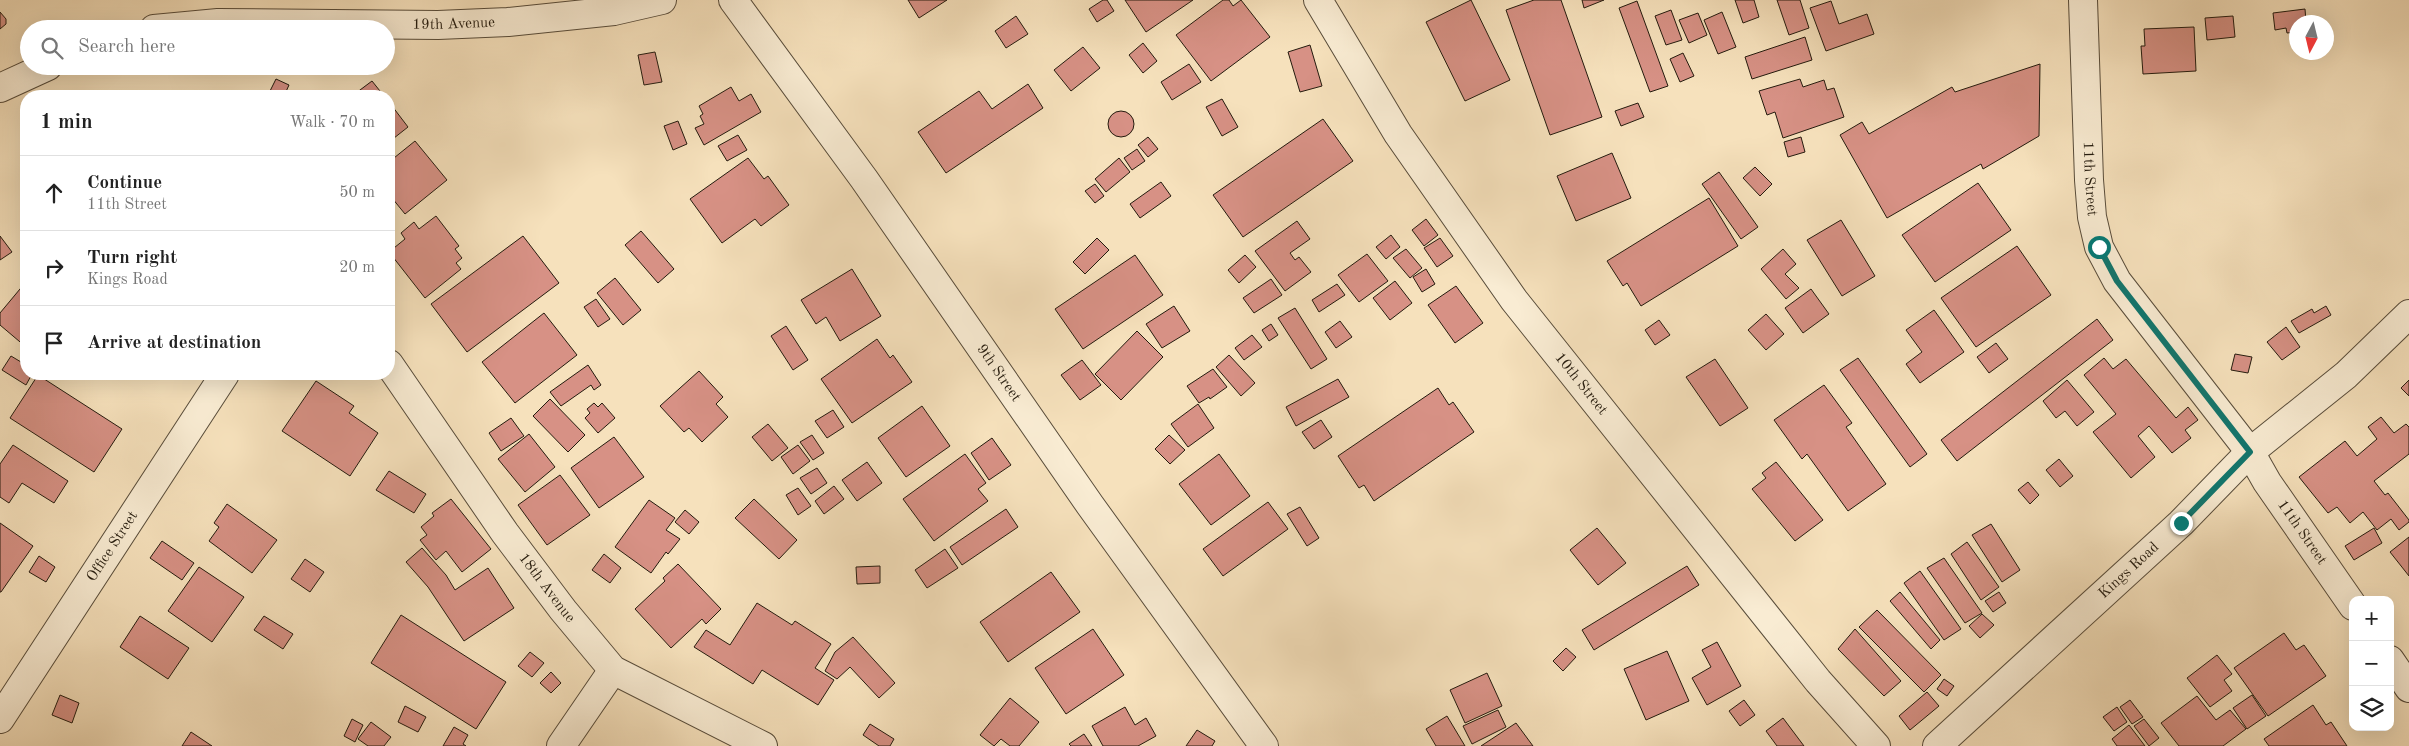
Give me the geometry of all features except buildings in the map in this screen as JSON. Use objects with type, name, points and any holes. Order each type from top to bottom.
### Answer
[{"type":"street","name":"19th Avenue","points":[[395,25],[508,22],[614,11],[662,0]]},
{"type":"street","name":"9th Street","points":[[733,0],[864,179],[1090,505],[1264,746]]},
{"type":"street","name":"10th Street","points":[[1318,0],[1398,134],[1514,300],[1818,681],[1876,746]]},
{"type":"street","name":"11th Street","points":[[2083,0],[2089,180],[2092,217],[2099,247],[2117,281],[2250,452],[2267,482],[2349,600]]},
{"type":"street","points":[[0,88],[28,75]]},
{"type":"street","name":"Kings Road","points":[[1937,746],[2181,523],[2250,452],[2346,375],[2409,314]]},
{"type":"street","name":"18th Avenue","points":[[395,373],[505,533],[563,610],[613,670],[763,746]]},
{"type":"street","name":"Office Street","points":[[0,719],[221,380]]},
{"type":"street","points":[[2394,666],[2409,688]]},
{"type":"street","points":[[561,746],[613,670]]},
{"type":"route","points":[[2099,247],[2117,281],[2250,452],[2181,523]]}]
